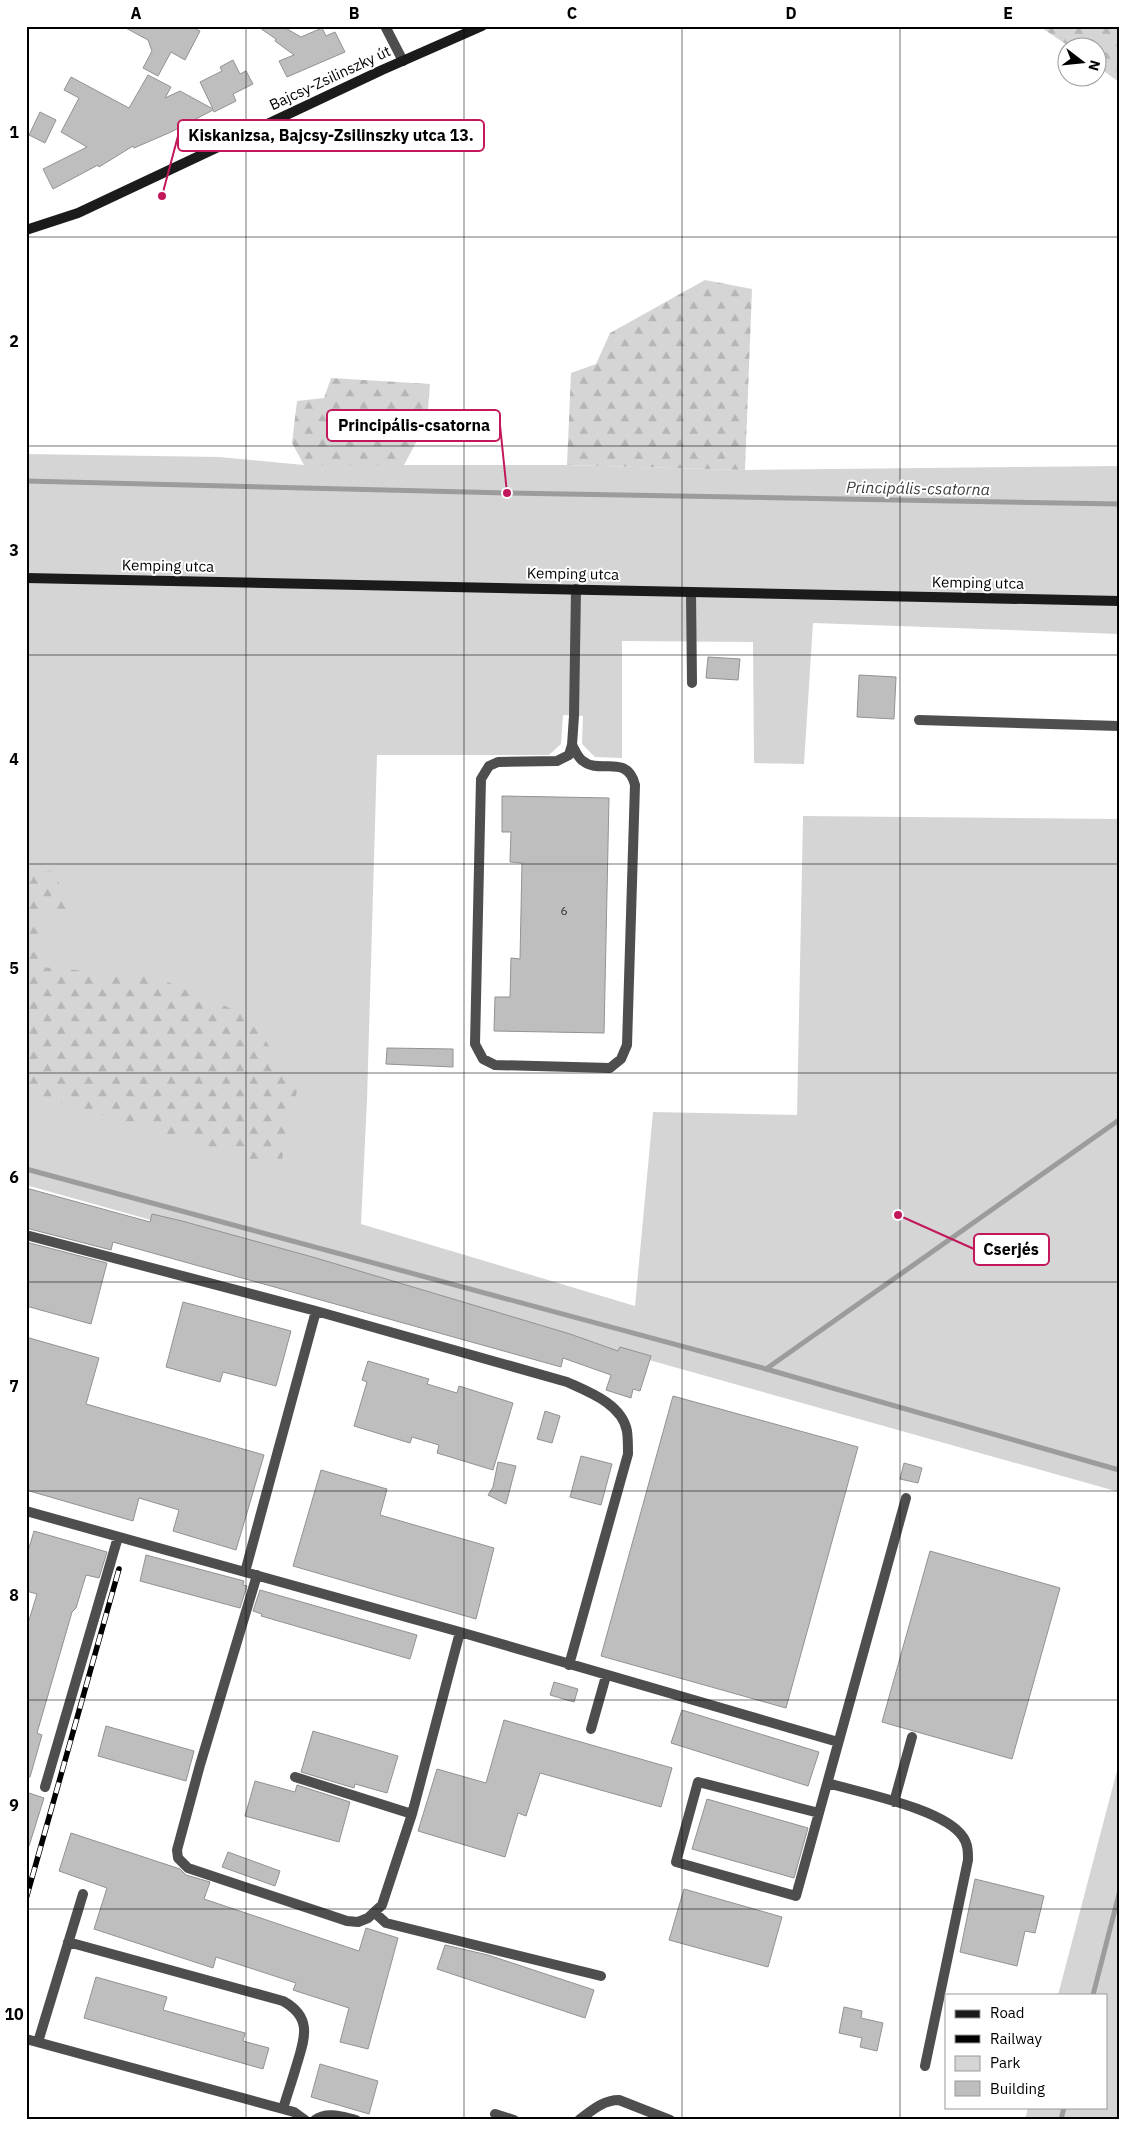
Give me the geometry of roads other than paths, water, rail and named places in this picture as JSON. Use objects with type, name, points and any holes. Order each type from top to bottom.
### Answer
[{"type":"main road","name":"Bajcsy-Zsilinszky út","points":[[26,230],[78,214],[403,61],[482,26]]},
{"type":"main road","name":"Kemping utca","points":[[26,578],[1119,601]]},
{"type":"street","points":[[385,26],[403,61]]},
{"type":"street","points":[[572,745],[582,761],[591,765],[622,767],[631,775],[635,784],[627,1045],[621,1059],[610,1068],[495,1065],[483,1059],[475,1044],[481,779],[489,766],[498,762],[562,760],[569,755],[572,745],[576,589]]},
{"type":"street","points":[[691,592],[692,683]]},
{"type":"street","points":[[919,720],[1119,726]]},
{"type":"street","points":[[26,1235],[316,1311],[567,1382],[593,1394],[617,1411],[627,1429],[628,1454],[569,1665]]},
{"type":"street","points":[[244,1572],[316,1311]]},
{"type":"street","points":[[818,1813],[698,1782],[676,1862],[796,1896],[906,1498]]},
{"type":"street","points":[[26,1511],[460,1632],[838,1742]]},
{"type":"street","points":[[45,1787],[118,1537]]},
{"type":"street","points":[[256,1575],[200,1765],[177,1850],[178,1858],[188,1868],[347,1921],[358,1922],[382,1906],[412,1814],[460,1632]]},
{"type":"street","points":[[590,1729],[606,1676]]},
{"type":"street","points":[[894,1802],[912,1737]]},
{"type":"street","points":[[295,1777],[412,1814]]},
{"type":"street","points":[[828,1783],[934,1815],[954,1827],[964,1838],[968,1847],[968,1860],[925,2066]]},
{"type":"street","points":[[38,2042],[83,1894]]},
{"type":"street","points":[[374,1913],[386,1924],[601,1976]]},
{"type":"street","points":[[68,1942],[284,2001],[292,2006],[302,2018],[305,2033],[283,2109]]},
{"type":"street","points":[[26,2040],[294,2112],[305,2120]]},
{"type":"street","points":[[579,2120],[604,2102],[618,2100],[670,2120]]},
{"type":"street","points":[[495,2114],[514,2120]]},
{"type":"street","points":[[315,2120],[320,2116],[334,2115],[356,2120]]},
{"type":"waterway","name":"Principális-csatorna","points":[[26,481],[507,493],[1119,504]]},
{"type":"waterway","points":[[766,1369],[1119,1120]]},
{"type":"waterway","points":[[26,1169],[766,1369],[1119,1470]]},
{"type":"waterway","points":[[1093,1994],[1119,1894]]},
{"type":"waterway","points":[[1061,2120],[1064,2108]]},
{"type":"railway","points":[[26,1899],[119,1569]]},
{"type":"place","name":"Kiskanizsa, Bajcsy-Zsilinszky utca 13.","points":[[162,196]]},
{"type":"place","name":"Principális-csatorna","points":[[507,493]]},
{"type":"place","name":"Cserjés","points":[[898,1215]]}]
